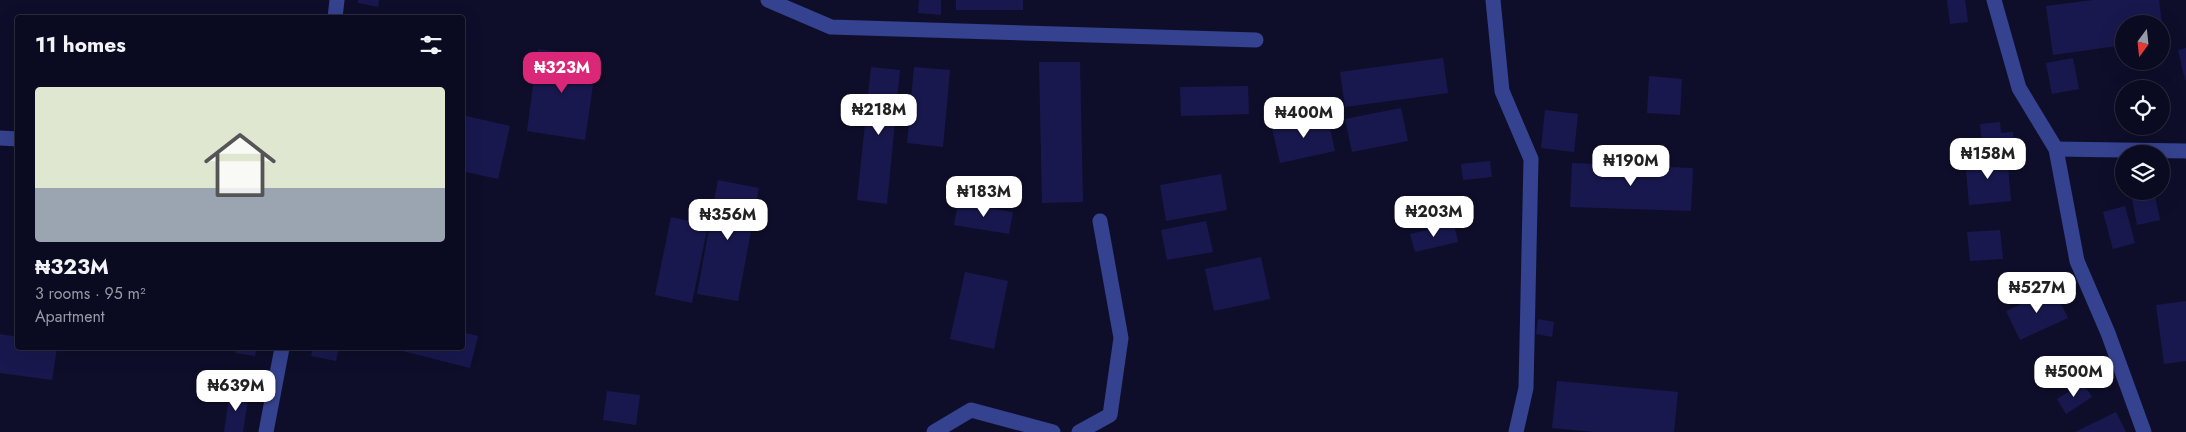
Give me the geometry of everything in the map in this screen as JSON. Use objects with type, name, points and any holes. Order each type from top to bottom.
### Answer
[{"type":"street","points":[[334,15],[337,0]]},
{"type":"street","points":[[768,0],[831,27],[1256,40]]},
{"type":"street","points":[[1494,0],[1502,91],[1531,159],[1526,388],[1516,432]]},
{"type":"street","points":[[1994,0],[2019,88],[2056,149],[2077,261],[2108,333],[2144,432]]},
{"type":"street","points":[[0,138],[15,139]]},
{"type":"street","points":[[2056,149],[2186,151]]},
{"type":"street","points":[[1078,432],[1110,415],[1121,338],[1100,221]]},
{"type":"street","points":[[266,432],[282,350]]},
{"type":"street","points":[[934,432],[971,410],[1052,432]]},
{"type":"building","points":[[358,0],[379,0],[378,7],[358,3]]},
{"type":"building","points":[[919,0],[941,0],[941,15],[918,13]]},
{"type":"building","points":[[956,0],[1023,0],[1023,10],[956,10]]},
{"type":"building","points":[[1947,0],[1965,0],[1968,22],[1950,24]]},
{"type":"building","points":[[2093,0],[2159,0],[2161,15],[2115,15],[2115,46],[2053,55],[2046,6]]},
{"type":"building","points":[[2186,48],[2186,80],[2185,80],[2178,50]]},
{"type":"building","points":[[538,49],[597,57],[585,140],[527,131]]},
{"type":"building","points":[[1443,58],[1448,93],[1345,107],[1340,72]]},
{"type":"building","points":[[2073,58],[2079,89],[2052,94],[2046,63]]},
{"type":"building","points":[[1039,62],[1080,62],[1083,202],[1042,203]]},
{"type":"building","points":[[871,67],[900,70],[887,204],[857,200]]},
{"type":"building","points":[[914,67],[950,70],[943,147],[907,143]]},
{"type":"building","points":[[1649,76],[1682,79],[1680,115],[1647,113]]},
{"type":"building","points":[[1248,86],[1249,114],[1181,116],[1180,87]]},
{"type":"building","points":[[1401,108],[1408,141],[1352,152],[1345,119]]},
{"type":"building","points":[[1545,110],[1578,114],[1574,152],[1541,148]]},
{"type":"building","points":[[1327,115],[1335,151],[1280,163],[1272,128]]},
{"type":"building","points":[[465,116],[510,126],[498,179],[465,172]]},
{"type":"building","points":[[2000,122],[2001,133],[2013,132],[2015,153],[1983,155],[1980,124]]},
{"type":"building","points":[[2007,155],[2011,201],[1969,205],[1965,159]]},
{"type":"building","points":[[1490,161],[1492,177],[1463,180],[1461,164]]},
{"type":"building","points":[[1572,163],[1693,168],[1691,211],[1570,207]]},
{"type":"building","points":[[1221,174],[1227,210],[1166,221],[1160,185]]},
{"type":"building","points":[[718,180],[759,188],[738,301],[697,294]]},
{"type":"building","points":[[2132,200],[2156,200],[2160,220],[2137,225]]},
{"type":"building","points":[[958,203],[1013,212],[1009,234],[954,225]]},
{"type":"building","points":[[2125,206],[2135,243],[2113,249],[2103,212]]},
{"type":"building","points":[[671,217],[708,225],[692,303],[655,295]]},
{"type":"building","points":[[1206,221],[1213,252],[1167,260],[1161,230]]},
{"type":"building","points":[[1454,224],[1458,242],[1415,252],[1410,234]]},
{"type":"building","points":[[2000,230],[2003,259],[1970,261],[1967,232]]},
{"type":"building","points":[[1261,257],[1270,299],[1214,311],[1205,269]]},
{"type":"building","points":[[965,272],[1008,281],[994,349],[950,339]]},
{"type":"building","points":[[2054,289],[2068,318],[2020,340],[2006,311]]},
{"type":"building","points":[[2186,301],[2186,361],[2164,364],[2156,305]]},
{"type":"building","points":[[1538,319],[1554,322],[1552,337],[1536,334]]},
{"type":"building","points":[[465,333],[478,336],[470,368],[403,351],[465,350]]},
{"type":"building","points":[[0,334],[15,336],[15,350],[57,350],[52,380],[0,373]]},
{"type":"building","points":[[236,350],[256,350],[255,356],[235,353]]},
{"type":"building","points":[[312,350],[339,350],[336,361],[311,356]]},
{"type":"building","points":[[1557,381],[1678,392],[1674,432],[1594,432],[1552,428]]},
{"type":"building","points":[[2083,383],[2092,397],[2066,414],[2057,399]]},
{"type":"building","points":[[230,390],[249,393],[243,432],[224,432]]},
{"type":"building","points":[[607,391],[640,395],[636,425],[603,420]]},
{"type":"building","points":[[2116,412],[2126,432],[2075,432]]}]
